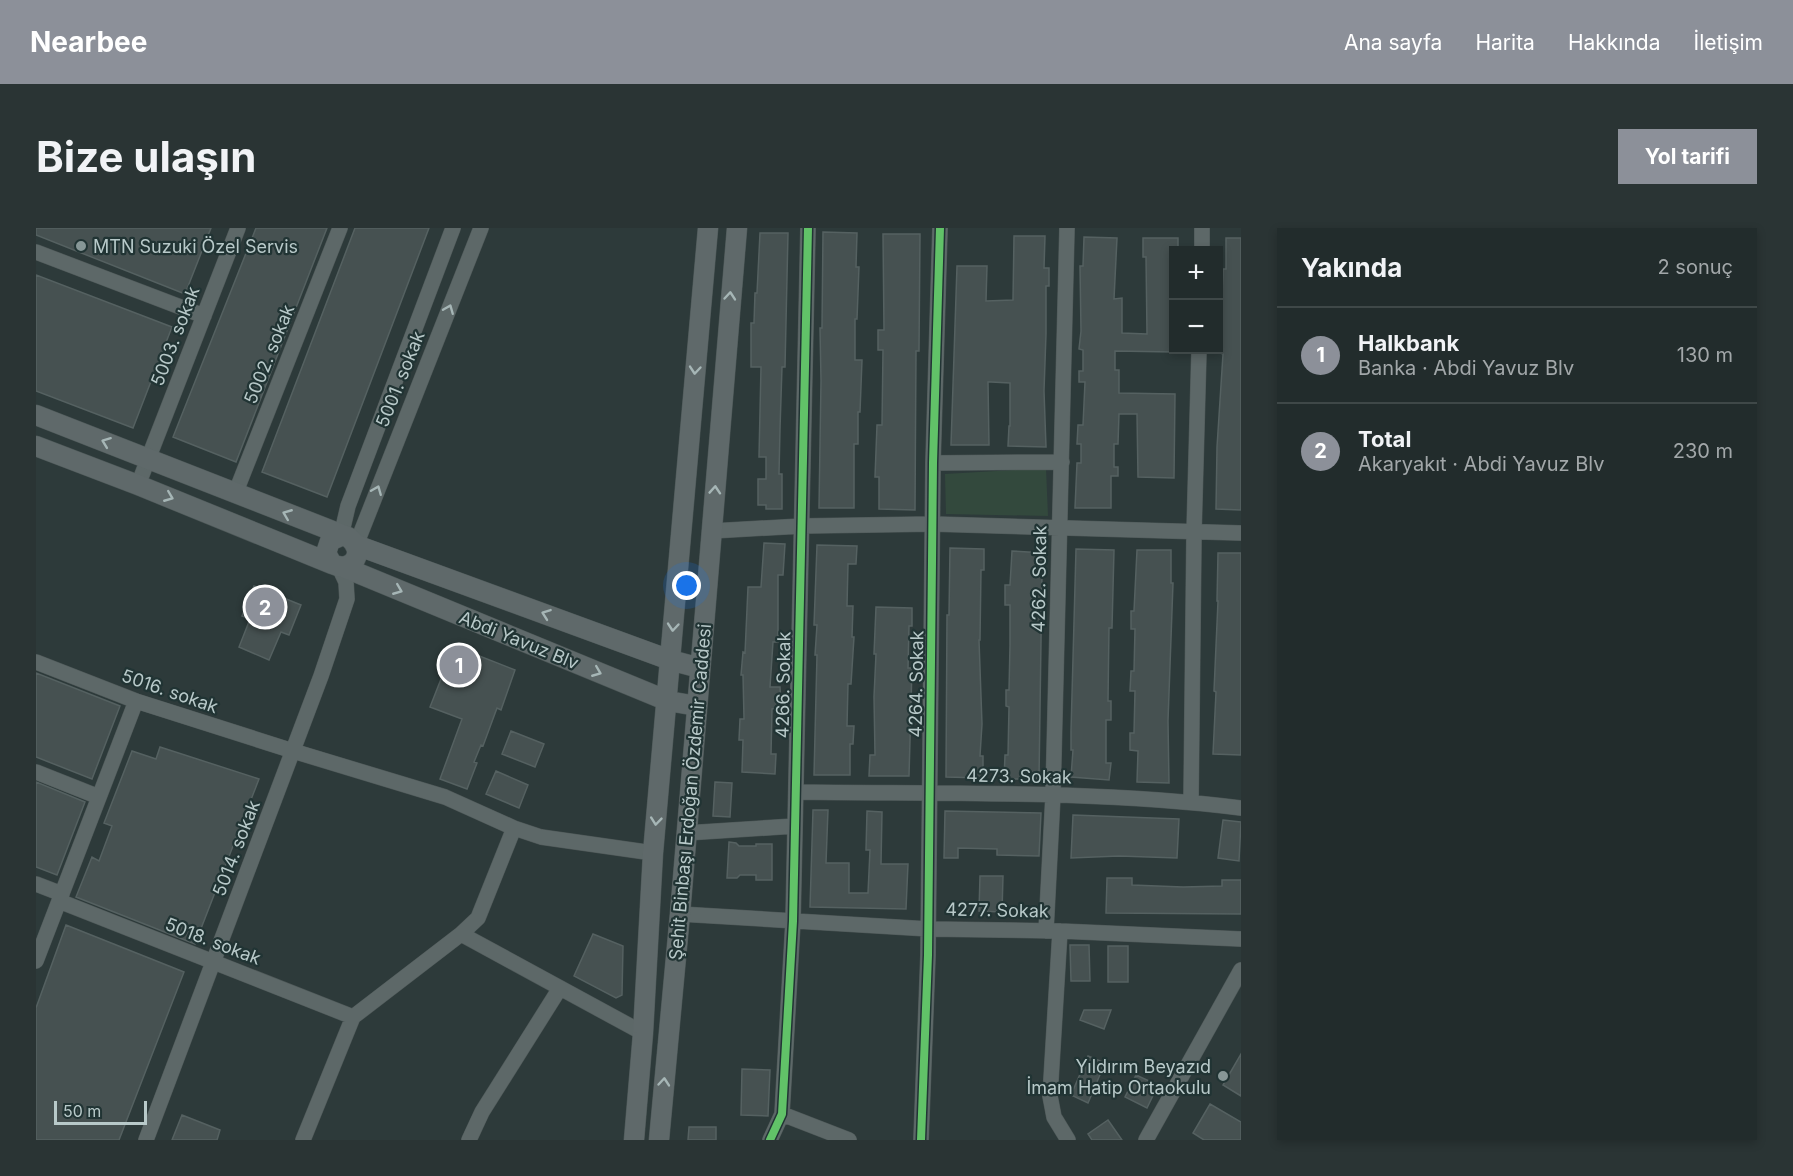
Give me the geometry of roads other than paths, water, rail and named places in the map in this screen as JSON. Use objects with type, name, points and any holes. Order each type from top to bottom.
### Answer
[{"type":"main road","name":"Şehit Binbaşı Erdoğan Özdemir Caddesi","points":[[634,1140],[643,1033],[653,853],[708,228]]},
{"type":"main road","name":"Şehit Binbaşı Erdoğan Özdemir Caddesi","points":[[659,1140],[737,228]]},
{"type":"main road","name":"Abdi Yavuz Blv","points":[[36,415],[348,540],[670,660],[700,669]]},
{"type":"main road","name":"Abdi Yavuz Blv","points":[[36,446],[138,485],[668,700],[697,706]]},
{"type":"main road","points":[[333,538],[348,540],[357,553],[354,561],[338,566],[327,557],[327,545],[333,538]]},
{"type":"street","name":"5003. sokak","points":[[138,485],[238,228]]},
{"type":"street","name":"5002. sokak","points":[[235,494],[340,228]]},
{"type":"street","name":"5001. sokak","points":[[348,540],[348,506],[453,228]]},
{"type":"street","name":"5001. sokak","points":[[348,540],[481,228]]},
{"type":"street","name":"4266. Sokak","points":[[770,1140],[782,1113],[793,921],[808,228]]},
{"type":"street","name":"4264. Sokak","points":[[921,1140],[929,929],[933,463],[940,228]]},
{"type":"street","name":"4262. Sokak","points":[[1067,228],[1053,795],[1050,1096],[1054,1117],[1068,1140]]},
{"type":"street","points":[[1202,228],[1202,246]]},
{"type":"street","points":[[36,252],[204,316]]},
{"type":"street","points":[[1191,802],[1199,354]]},
{"type":"street","points":[[933,463],[1062,462]]},
{"type":"street","points":[[712,531],[802,526],[933,524],[1241,533]]},
{"type":"street","name":"5014. sokak","points":[[146,1140],[293,751],[347,599],[346,582],[338,566]]},
{"type":"street","name":"5016. sokak","points":[[36,662],[136,701],[445,797],[514,828],[541,837],[653,853]]},
{"type":"street","points":[[36,961],[136,701]]},
{"type":"street","points":[[36,772],[99,797]]},
{"type":"street","name":"4273. Sokak","points":[[796,792],[1053,795],[1191,802],[1241,808]]},
{"type":"street","points":[[686,833],[795,826]]},
{"type":"street","points":[[303,1140],[353,1017],[461,934],[478,918],[514,828]]},
{"type":"street","name":"5018. sokak","points":[[36,884],[61,897],[213,962],[353,1017]]},
{"type":"street","name":"4277. Sokak","points":[[680,914],[929,929],[1053,931],[1241,939]]},
{"type":"street","points":[[461,934],[643,1033]]},
{"type":"street","points":[[1146,1140],[1241,970]]},
{"type":"street","points":[[469,1140],[482,1112],[560,988]]},
{"type":"street","points":[[782,1113],[849,1140]]},
{"type":"place","name":"MTN Suzuki Özel Servis","points":[[81,246]]},
{"type":"place","name":"Total","points":[[265,607]]},
{"type":"place","name":"Halkbank","points":[[459,665]]},
{"type":"place","name":"Yıldırım Beyazıd İmam Hatip Ortaokulu","points":[[1223,1076]]}]
